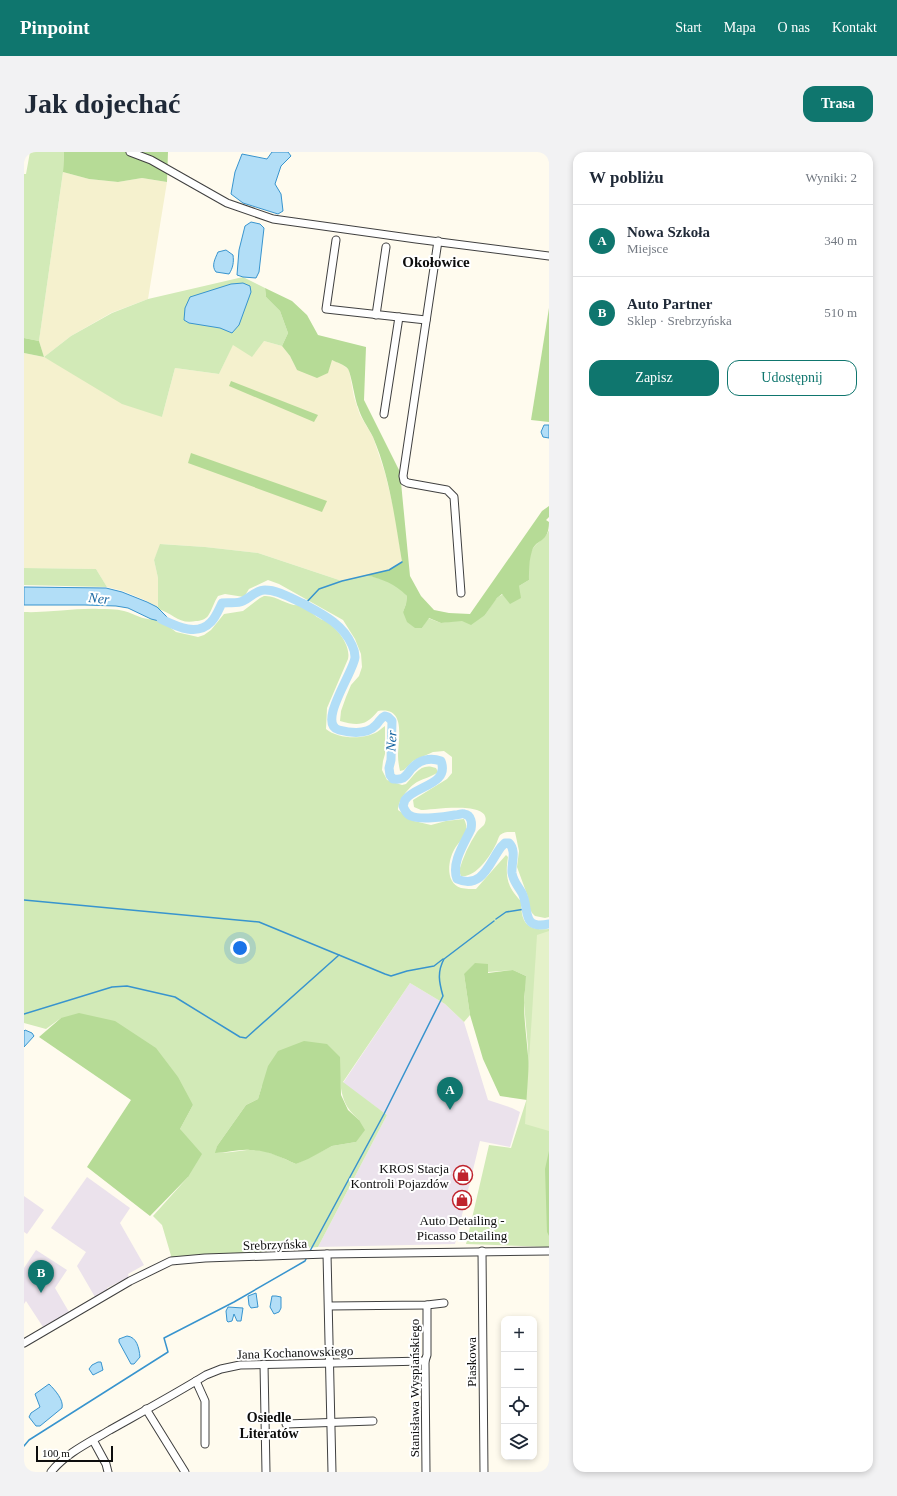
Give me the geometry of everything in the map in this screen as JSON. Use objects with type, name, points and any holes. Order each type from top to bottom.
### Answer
[{"type":"street","points":[[130,152],[151,160],[227,203],[273,219],[549,256]]},
{"type":"street","points":[[336,240],[326,308],[426,320]]},
{"type":"street","points":[[438,241],[403,476],[404,481],[408,483],[447,490],[454,497],[461,593]]},
{"type":"street","points":[[376,314],[386,247]]},
{"type":"street","points":[[384,414],[399,317]]},
{"type":"street","name":"Piaskowa","points":[[482,1251],[484,1472]]},
{"type":"street","name":"Srebrzyńska","points":[[24,1343],[150,1270],[171,1261],[205,1258],[327,1254],[549,1251]]},
{"type":"street","points":[[327,1254],[332,1472]]},
{"type":"street","points":[[329,1306],[426,1305],[444,1303]]},
{"type":"street","name":"Stanisława Wyspiańskiego","points":[[426,1305],[426,1472]]},
{"type":"street","name":"Jana Kochanowskiego","points":[[51,1472],[56,1465],[67,1456],[93,1440],[196,1381],[231,1366],[425,1361]]},
{"type":"street","points":[[264,1364],[266,1472]]},
{"type":"street","points":[[196,1381],[205,1401],[205,1444]]},
{"type":"street","points":[[146,1409],[185,1472]]},
{"type":"street","points":[[286,1424],[373,1421]]},
{"type":"street","points":[[93,1440],[106,1464],[108,1472]]},
{"type":"shaded area","points":[[63,172],[89,179],[118,182],[142,178],[167,182],[148,299],[111,313],[71,336],[44,357],[39,341]]},
{"type":"shaded area","points":[[264,341],[282,346],[290,356],[297,370],[332,360],[343,365],[349,370],[354,397],[360,415],[373,437],[385,473],[395,514],[402,562],[389,570],[342,581],[258,553],[161,544],[154,560],[158,578],[158,609],[147,601],[123,591],[107,587],[96,569],[24,568],[24,353],[44,357],[162,417],[175,368],[219,374],[233,344]]},
{"type":"shaded area","points":[[410,983],[445,1004],[464,1022],[488,1100],[520,1112],[510,1147],[480,1141],[455,1244],[318,1247],[387,1115],[343,1083]]},
{"type":"shaded area","points":[[87,1177],[130,1208],[120,1223],[144,1265],[128,1274],[129,1277],[107,1288],[107,1290],[95,1297],[77,1266],[86,1252],[51,1228]]},
{"type":"shaded area","points":[[24,1196],[44,1210],[27,1234],[24,1232]]},
{"type":"shaded area","points":[[36,1250],[67,1270],[55,1288],[69,1312],[43,1327],[26,1301],[24,1304],[24,1268]]},
{"type":"green space","points":[[30,152],[64,152],[63,172],[39,341],[24,338],[24,174],[26,174]]},
{"type":"green space","points":[[64,152],[168,152],[167,182],[142,178],[118,182],[89,179],[63,172]]},
{"type":"green space","points":[[243,277],[265,288],[266,297],[280,311],[288,333],[282,346],[264,341],[252,357],[233,345],[219,374],[175,368],[162,417],[122,404],[44,357],[71,336],[112,313],[148,299]]},
{"type":"green space","points":[[265,288],[292,301],[307,315],[318,335],[366,347],[364,400],[400,472],[410,576],[421,596],[434,610],[449,613],[470,614],[542,511],[549,506],[549,517],[546,520],[549,522],[547,534],[536,544],[532,551],[529,580],[519,586],[521,598],[510,604],[502,594],[497,598],[485,615],[471,625],[462,621],[441,623],[429,618],[422,628],[415,628],[407,622],[403,612],[407,596],[388,582],[366,575],[389,570],[402,562],[388,483],[379,452],[359,411],[348,369],[332,360],[328,373],[317,378],[297,370],[290,356],[282,346],[288,333],[280,311],[266,297]]},
{"type":"green space","points":[[549,308],[549,422],[531,420]]},
{"type":"green space","points":[[24,338],[39,341],[44,357],[24,353]]},
{"type":"green space","points":[[231,381],[318,415],[314,422],[229,386]]},
{"type":"green space","points":[[191,453],[327,501],[322,512],[188,463]]},
{"type":"green space","points":[[549,530],[549,917],[545,918],[535,916],[529,907],[528,897],[517,867],[519,851],[515,832],[505,832],[500,835],[496,845],[481,866],[471,874],[461,876],[459,871],[464,856],[471,841],[484,825],[485,817],[481,812],[472,809],[449,808],[421,810],[414,807],[413,800],[447,779],[452,773],[452,757],[444,751],[433,752],[413,761],[404,770],[400,771],[398,758],[399,726],[397,719],[393,714],[387,711],[378,711],[370,720],[361,724],[352,724],[340,721],[341,711],[346,697],[351,685],[359,676],[362,667],[361,654],[355,639],[343,620],[279,584],[268,580],[249,589],[244,597],[225,594],[218,596],[208,616],[201,620],[190,622],[180,620],[158,609],[158,578],[154,560],[160,544],[258,553],[342,581],[366,575],[386,580],[400,588],[407,596],[403,612],[422,628],[428,618],[441,623],[462,620],[485,615],[498,597],[506,593],[519,591],[519,586],[529,580],[529,561],[532,550],[546,536]]},
{"type":"green space","points":[[24,568],[96,569],[107,587],[24,585]]},
{"type":"green space","points":[[269,596],[291,604],[301,605],[331,625],[346,643],[348,649],[348,659],[327,708],[326,729],[337,735],[358,737],[371,735],[385,726],[385,754],[382,770],[387,780],[402,785],[406,784],[415,773],[422,768],[436,768],[438,772],[417,782],[407,790],[398,806],[398,810],[414,821],[431,825],[446,821],[464,819],[466,831],[454,850],[450,860],[449,871],[452,882],[461,888],[476,889],[506,855],[508,857],[508,881],[516,896],[521,901],[522,915],[526,924],[530,927],[549,929],[549,1247],[466,1244],[489,1145],[511,1148],[529,1092],[528,1048],[524,1003],[526,976],[513,970],[464,974],[470,1015],[464,1022],[445,1004],[410,983],[343,1082],[387,1115],[318,1247],[172,1259],[162,1225],[153,1216],[188,1177],[180,1129],[193,1105],[61,1018],[46,1029],[24,1023],[24,612],[90,609],[118,610],[145,618],[159,619],[176,632],[198,637],[211,630],[224,614],[243,611],[260,598]],"holes":[[[340,1080],[343,1098],[347,1107],[359,1120],[356,1142],[332,1146],[296,1164],[260,1150],[216,1153],[217,1146],[246,1105],[258,1099],[262,1086]]]},
{"type":"green space","points":[[549,931],[549,1131],[525,1124],[537,935]]},
{"type":"green space","points":[[475,963],[488,964],[488,973],[513,970],[526,976],[524,1015],[529,1065],[529,1089],[527,1100],[500,1096],[483,1059],[470,1015],[464,974]]},
{"type":"green space","points":[[79,1013],[115,1021],[156,1048],[178,1077],[193,1105],[180,1129],[202,1154],[188,1177],[150,1216],[87,1167],[131,1100],[39,1037],[61,1018]]},
{"type":"green space","points":[[304,1041],[327,1044],[340,1057],[341,1095],[348,1110],[359,1120],[365,1130],[356,1142],[332,1146],[296,1164],[274,1154],[256,1150],[215,1153],[217,1146],[246,1105],[258,1099],[268,1066],[278,1051]]},
{"type":"green space","points":[[549,1151],[549,1236],[547,1232],[545,1169]]},
{"type":"water","points":[[272,152],[288,152],[291,156],[281,166],[275,184],[281,194],[283,211],[278,214],[243,203],[231,194],[235,172],[242,154],[267,159]]},
{"type":"water","points":[[251,222],[260,224],[264,228],[259,272],[256,278],[237,275],[239,250],[245,226]]},
{"type":"water","points":[[226,250],[233,255],[233,265],[229,274],[216,272],[214,267],[214,262],[218,252]]},
{"type":"water","points":[[243,283],[250,286],[251,292],[239,325],[232,333],[220,328],[189,323],[184,320],[185,308],[190,297],[231,284]]},
{"type":"water","points":[[544,425],[549,425],[549,438],[543,437],[541,432]]},
{"type":"water","points":[[24,587],[106,588],[122,592],[157,607],[175,625],[151,619],[128,608],[116,606],[24,605]]},
{"type":"water","points":[[25,1030],[32,1033],[34,1036],[24,1047],[24,1031]]},
{"type":"water","points":[[256,1293],[258,1307],[251,1308],[249,1305],[248,1296]]},
{"type":"water","points":[[272,1296],[281,1297],[281,1308],[279,1312],[274,1314],[270,1307]]},
{"type":"water","points":[[228,1307],[243,1308],[241,1321],[237,1321],[234,1314],[232,1321],[227,1321],[226,1311]]},
{"type":"water","points":[[127,1336],[133,1338],[139,1350],[140,1357],[134,1364],[131,1364],[119,1342],[119,1339]]},
{"type":"water","points":[[101,1362],[103,1370],[93,1375],[89,1369],[92,1365]]},
{"type":"water","points":[[49,1384],[60,1398],[62,1408],[40,1426],[36,1426],[29,1417],[31,1413],[40,1407],[35,1394]]},
{"type":"waterway","points":[[304,605],[319,589],[342,581],[389,570],[402,562]]},
{"type":"waterway","name":"Ner","points":[[161,619],[186,629],[199,629],[213,620],[222,603],[241,602],[256,592],[270,590],[302,603],[331,620],[348,637],[355,652],[353,664],[334,708],[332,718],[333,726],[344,731],[364,732],[376,725],[383,717],[388,717],[392,721],[391,760],[389,768],[390,775],[393,779],[403,778],[421,761],[429,759],[441,761],[442,769],[436,780],[416,791],[405,800],[403,806],[406,812],[411,816],[420,818],[462,814],[469,816],[471,829],[457,860],[457,879],[473,881],[479,878],[501,847],[505,843],[509,843],[513,850],[513,876],[522,893],[530,921],[534,924],[540,925],[549,924]]},
{"type":"waterway","points":[[24,900],[259,922],[391,976],[407,971],[434,966],[443,959]]},
{"type":"waterway","points":[[496,919],[506,912],[525,909]]},
{"type":"waterway","points":[[310,1251],[384,1114],[443,996],[439,977],[440,968],[444,959],[494,921]]},
{"type":"waterway","points":[[24,1014],[112,987],[127,986],[175,997],[240,1037],[246,1038],[339,955]]},
{"type":"waterway","points":[[24,1446],[29,1440],[168,1352],[164,1338],[234,1302],[305,1261],[307,1257]]},
{"type":"place","name":"Nowa Szkoła","points":[[450,1110]]},
{"type":"place","name":"KROS Stacja Kontroli Pojazdów","points":[[463,1175]]},
{"type":"place","name":"Auto Detailing - Picasso Detailing","points":[[462,1200]]},
{"type":"place","name":"Auto Partner","points":[[41,1293]]},
{"type":"district","name":"Okołowice","points":[[436,262]]},
{"type":"district","name":"Osiedle Literatów","points":[[269,1426]]}]
